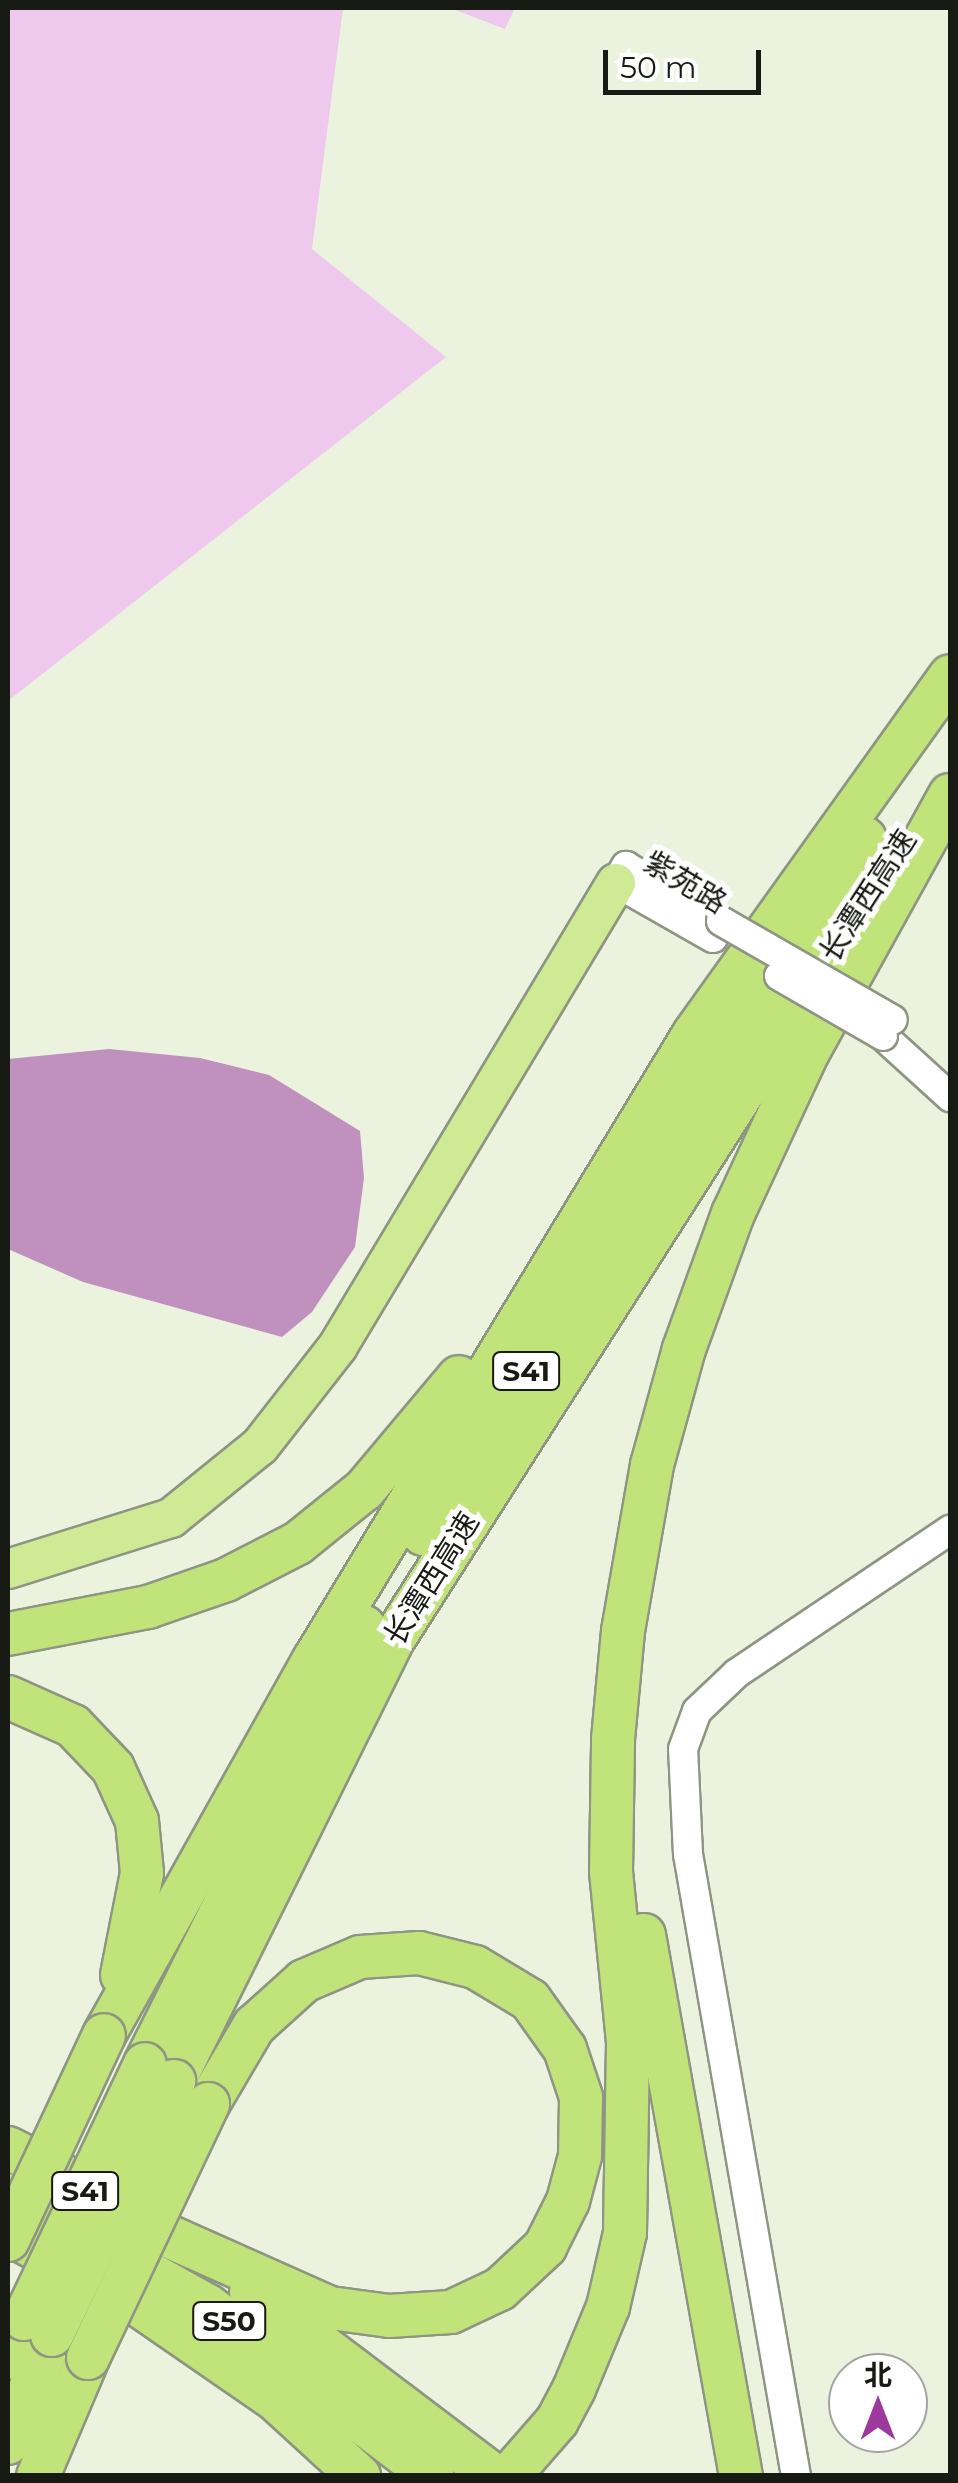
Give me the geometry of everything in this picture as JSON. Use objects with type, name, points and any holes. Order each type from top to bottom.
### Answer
[{"type":"highway","points":[[8,2237],[104,2035],[315,1658],[694,1034],[950,676]]},
{"type":"highway","name":"长潭西高速","points":[[8,2443],[38,2327],[364,1628],[950,702]]},
{"type":"highway","name":"长潭西高速","points":[[159,2072],[391,1643],[950,767]]},
{"type":"highway","points":[[509,2476],[557,2422],[574,2389],[608,2307],[625,2233],[628,2042],[610,1872],[622,1632],[652,1465],[684,1348],[733,1214],[808,1054],[950,795]]},
{"type":"highway","points":[[8,1569],[171,1518],[260,1446],[338,1346],[616,883]]},
{"type":"highway","points":[[8,1634],[148,1607],[226,1580],[298,1544],[366,1489],[455,1383],[625,1151]]},
{"type":"highway","points":[[622,1632],[634,1862],[740,2476]]},
{"type":"highway","points":[[8,1697],[73,1726],[113,1768],[137,1821],[142,1873],[104,2035]]},
{"type":"highway","points":[[8,2148],[168,2236],[330,2308],[388,2316],[451,2312],[500,2289],[545,2247],[568,2201],[580,2156],[576,2081],[565,2049],[530,2000],[475,1967],[419,1953],[360,1957],[304,1981],[254,2026],[208,2104],[88,2358],[38,2476]]},
{"type":"highway","name":"S50","points":[[8,2194],[208,2306],[433,2476]]},
{"type":"highway","points":[[168,2236],[418,2413],[494,2476]]},
{"type":"highway","name":"S50","points":[[8,2237],[137,2304],[276,2400],[359,2476]]},
{"type":"highway","name":"长潭西高速","points":[[8,2358],[38,2327]]},
{"type":"street","name":"紫苑路","points":[[616,883],[626,866],[717,929],[888,1028],[950,1073]]},
{"type":"street","name":"紫苑路","points":[[888,1028],[950,1097]]},
{"type":"street","points":[[796,2476],[688,1854],[683,1749],[697,1711],[736,1672],[950,1530]]},
{"type":"street","points":[[811,2476],[702,1856],[695,1794],[700,1747],[716,1714],[751,1683],[950,1548]]},
{"type":"shaded area","points":[[8,8],[343,8],[312,249],[446,357],[8,701]]},
{"type":"shaded area","points":[[450,8],[515,8],[505,29]]},
{"type":"shaded area","points":[[109,1049],[200,1058],[269,1075],[360,1131],[364,1178],[355,1247],[312,1312],[282,1337],[83,1282],[8,1249],[8,1059]]}]
